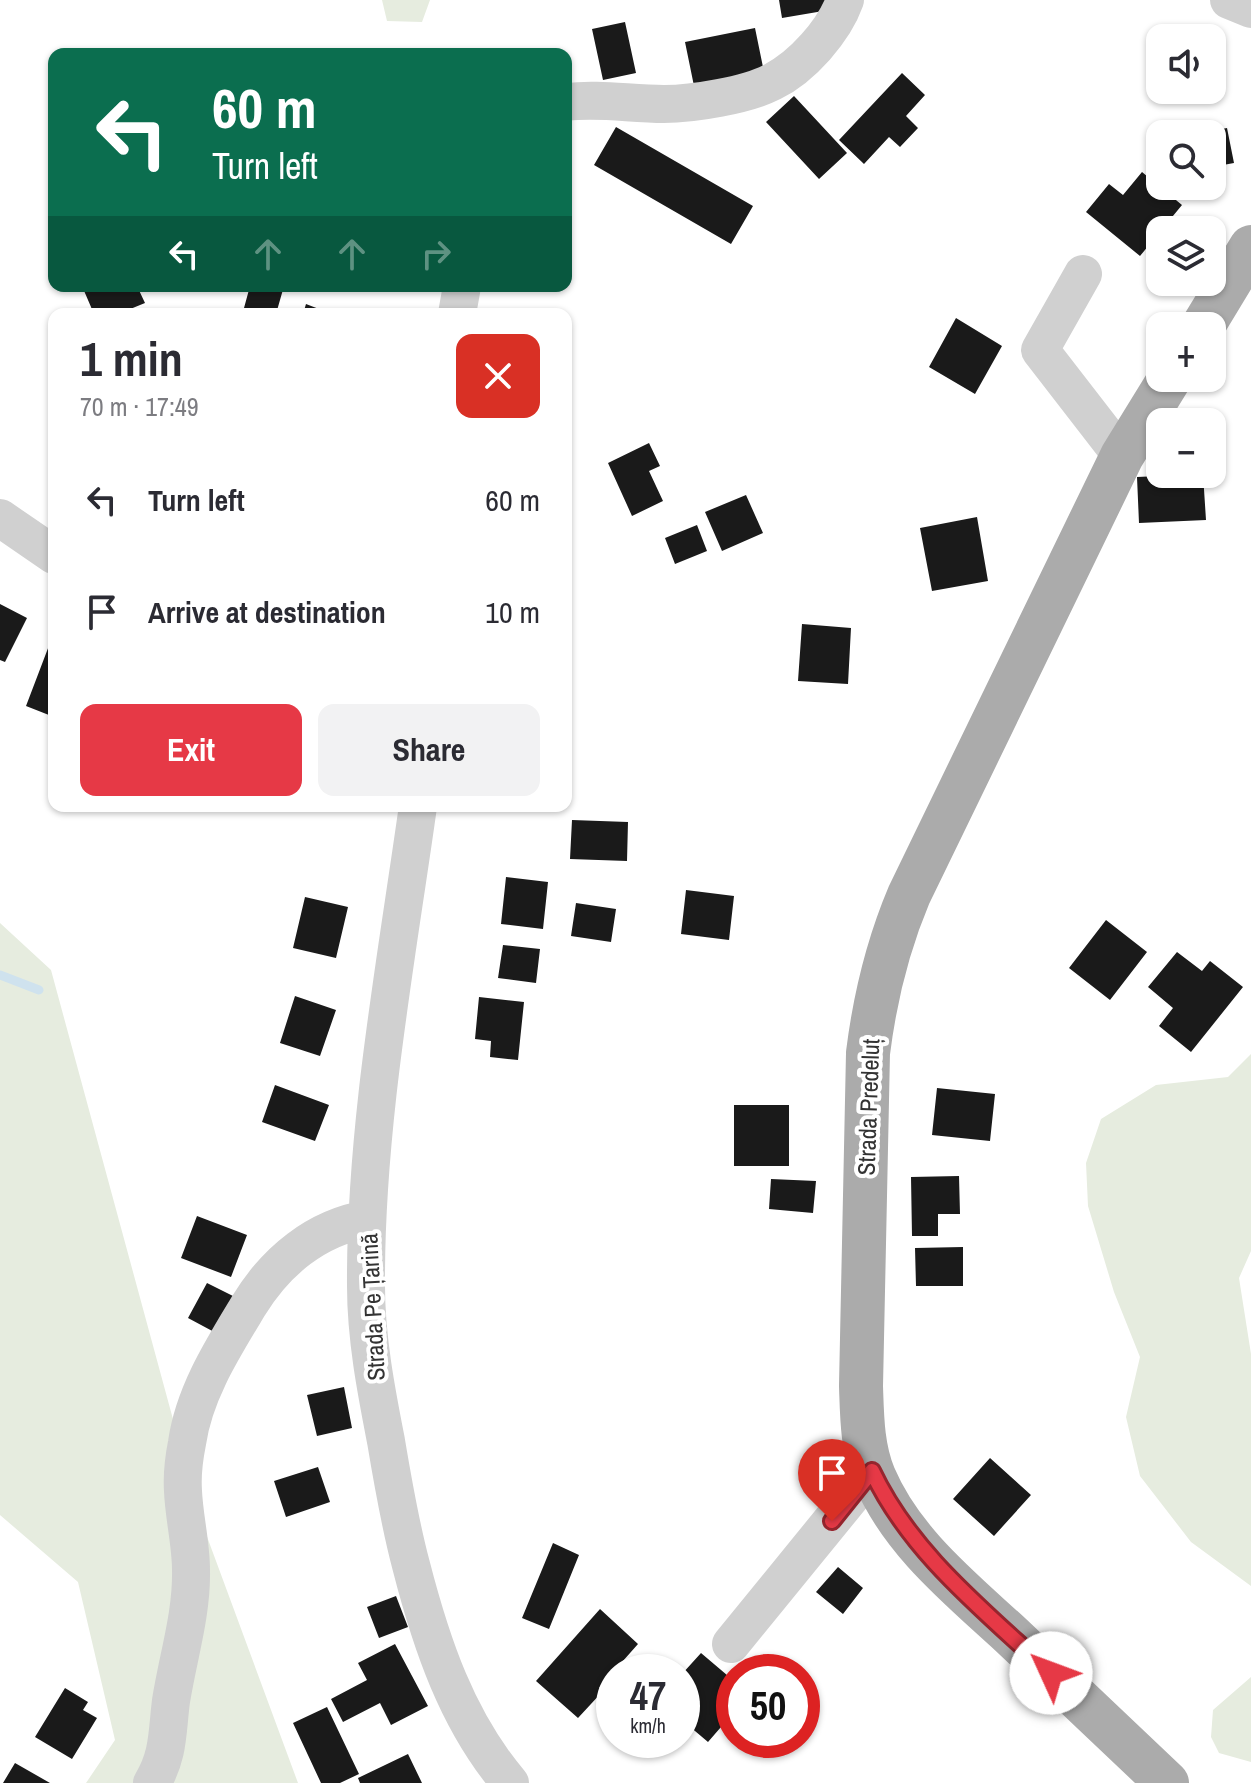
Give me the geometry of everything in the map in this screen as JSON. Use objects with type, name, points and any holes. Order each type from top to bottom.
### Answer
[{"type":"main road","points":[[1212,312],[1251,247]]},
{"type":"main road","name":"Strada Predeluț","points":[[1161,392],[1122,456],[909,895],[882,970],[868,1053],[861,1338],[864,1435],[872,1471],[885,1500],[901,1524],[935,1563],[1167,1783]]},
{"type":"street","points":[[572,101],[596,99],[666,104],[736,94],[773,81],[802,60],[824,35],[845,0]]},
{"type":"street","points":[[1229,0],[1251,9]]},
{"type":"street","points":[[1083,274],[1040,350],[1122,456]]},
{"type":"street","points":[[0,518],[48,551]]},
{"type":"street","name":"Strada Pe Țarină","points":[[417,812],[374,1129],[367,1219],[366,1288],[371,1362],[402,1532],[443,1670],[474,1735],[510,1783]]},
{"type":"street","points":[[152,1783],[164,1761],[171,1701],[188,1612],[191,1570],[182,1488],[187,1441],[200,1394],[232,1332],[259,1289],[296,1250],[343,1223],[367,1219]]},
{"type":"street","points":[[731,1644],[872,1471]]},
{"type":"shaded area","points":[[382,0],[430,0],[422,22],[387,21]]},
{"type":"shaded area","points":[[0,923],[51,970],[199,1515],[298,1783],[86,1783],[115,1740],[78,1582],[0,1515]]},
{"type":"shaded area","points":[[1251,1054],[1251,1251],[1239,1278],[1251,1354],[1251,1586],[1191,1542],[1140,1476],[1126,1417],[1140,1357],[1114,1292],[1088,1206],[1086,1163],[1101,1119],[1156,1085],[1228,1077]]},
{"type":"shaded area","points":[[1251,1677],[1251,1762],[1219,1753],[1211,1737],[1213,1710]]},
{"type":"building","points":[[779,0],[833,0],[835,9],[782,18]]},
{"type":"building","points":[[625,22],[636,73],[603,80],[592,29]]},
{"type":"building","points":[[755,28],[764,72],[694,86],[685,42]]},
{"type":"building","points":[[902,73],[925,95],[906,116],[918,128],[900,147],[889,137],[864,164],[839,140]]},
{"type":"building","points":[[794,96],[847,153],[819,179],[766,122]]},
{"type":"building","points":[[616,127],[753,206],[731,244],[594,165]]},
{"type":"building","points":[[1226,128],[1234,163],[1226,164]]},
{"type":"building","points":[[1142,172],[1146,175],[1146,200],[1176,200],[1182,205],[1173,216],[1146,216],[1146,249],[1140,256],[1086,212],[1109,184],[1123,195]]},
{"type":"building","points":[[85,292],[140,292],[145,303],[133,308],[91,308]]},
{"type":"building","points":[[248,292],[282,292],[278,308],[244,308]]},
{"type":"building","points":[[956,318],[1002,346],[975,394],[929,367]]},
{"type":"building","points":[[649,443],[660,466],[649,471],[663,501],[632,516],[608,463]]},
{"type":"building","points":[[1137,477],[1146,477],[1146,488],[1204,488],[1206,520],[1139,523]]},
{"type":"building","points":[[746,495],[763,533],[722,551],[705,512]]},
{"type":"building","points":[[977,517],[988,581],[932,591],[920,528]]},
{"type":"building","points":[[697,525],[707,551],[675,564],[665,538]]},
{"type":"building","points":[[0,604],[27,618],[5,662],[0,660]]},
{"type":"building","points":[[802,624],[851,628],[848,684],[798,681]]},
{"type":"building","points":[[48,648],[48,715],[26,706]]},
{"type":"building","points":[[572,820],[628,822],[627,861],[570,859]]},
{"type":"building","points":[[506,877],[548,882],[543,929],[501,924]]},
{"type":"building","points":[[686,890],[734,896],[729,940],[681,934]]},
{"type":"building","points":[[305,897],[348,907],[336,958],[293,948]]},
{"type":"building","points":[[576,903],[616,909],[611,942],[571,936]]},
{"type":"building","points":[[1106,920],[1147,952],[1110,1000],[1069,968]]},
{"type":"building","points":[[503,945],[540,949],[536,983],[498,978]]},
{"type":"building","points":[[1177,952],[1202,971],[1210,961],[1243,987],[1191,1052],[1159,1026],[1173,1008],[1148,987]]},
{"type":"building","points":[[295,996],[336,1010],[320,1056],[280,1043]]},
{"type":"building","points":[[479,997],[524,1002],[518,1060],[490,1057],[491,1041],[475,1039]]},
{"type":"building","points":[[275,1085],[329,1105],[315,1141],[262,1122]]},
{"type":"building","points":[[937,1088],[995,1094],[990,1141],[932,1135]]},
{"type":"building","points":[[734,1105],[789,1105],[789,1166],[734,1166]]},
{"type":"building","points":[[959,1176],[960,1214],[938,1214],[938,1236],[912,1236],[911,1177]]},
{"type":"building","points":[[771,1179],[816,1181],[813,1213],[769,1209]]},
{"type":"building","points":[[197,1216],[247,1235],[231,1277],[181,1258]]},
{"type":"building","points":[[963,1247],[963,1286],[916,1286],[915,1248]]},
{"type":"building","points":[[207,1283],[235,1297],[216,1333],[188,1318]]},
{"type":"building","points":[[344,1387],[352,1428],[317,1436],[307,1395]]},
{"type":"building","points":[[990,1458],[1031,1495],[994,1536],[953,1499]]},
{"type":"building","points":[[318,1467],[330,1502],[286,1517],[274,1481]]},
{"type":"building","points":[[553,1543],[579,1555],[549,1629],[522,1618]]},
{"type":"building","points":[[838,1567],[863,1588],[843,1614],[816,1592]]},
{"type":"building","points":[[396,1596],[408,1627],[379,1638],[367,1607]]},
{"type":"building","points":[[600,1609],[638,1644],[629,1654],[596,1654],[596,1699],[578,1718],[536,1681]]},
{"type":"building","points":[[395,1644],[428,1706],[391,1725],[380,1703],[343,1722],[331,1699],[367,1680],[358,1663]]},
{"type":"building","points":[[700,1654],[716,1666],[716,1733],[708,1742],[700,1735]]},
{"type":"building","points":[[65,1688],[88,1702],[83,1710],[97,1718],[72,1759],[35,1737]]},
{"type":"building","points":[[327,1707],[359,1774],[340,1783],[321,1783],[293,1723]]},
{"type":"building","points":[[408,1754],[422,1783],[360,1783],[358,1778]]},
{"type":"building","points":[[15,1763],[50,1783],[3,1783]]},
{"type":"waterway","points":[[0,975],[39,990]]},
{"type":"route","points":[[832,1521],[872,1471],[885,1500],[909,1535],[1051,1673]]}]
